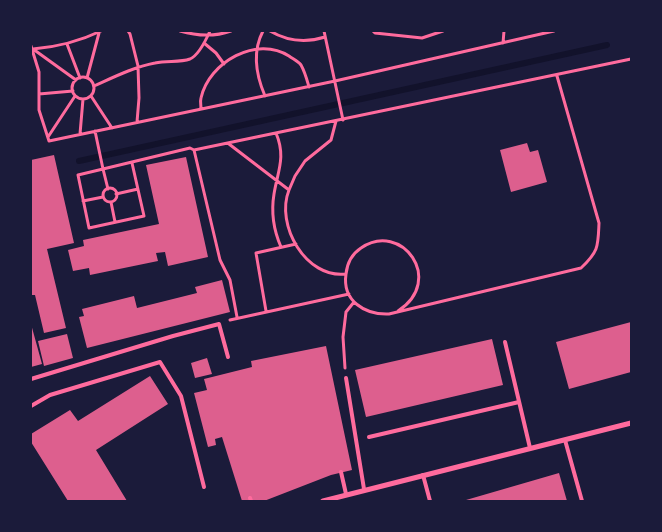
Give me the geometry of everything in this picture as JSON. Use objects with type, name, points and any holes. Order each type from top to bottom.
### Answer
[{"type":"street","points":[[323,501],[364,489],[631,423]]},
{"type":"lane","points":[[31,380],[173,336],[219,324],[228,357]]},
{"type":"lane","points":[[505,342],[530,448]]},
{"type":"lane","points":[[31,406],[50,394],[160,362],[181,396],[204,487]]},
{"type":"lane","points":[[346,378],[364,489]]},
{"type":"lane","points":[[369,436],[519,402]]},
{"type":"lane","points":[[565,440],[582,501]]},
{"type":"lane","points":[[342,472],[346,494]]},
{"type":"lane","points":[[423,475],[430,501]]},
{"type":"path","points":[[128,31],[138,66],[139,98],[137,122]]},
{"type":"path","points":[[180,31],[208,36],[231,31]]},
{"type":"path","points":[[94,86],[138,66],[192,59],[210,31]]},
{"type":"path","points":[[263,31],[257,49],[258,78],[265,96]]},
{"type":"path","points":[[270,31],[278,36],[304,41],[325,37]]},
{"type":"path","points":[[324,31],[343,120]]},
{"type":"path","points":[[373,31],[375,33],[422,38],[443,31]]},
{"type":"path","points":[[502,43],[504,31]]},
{"type":"path","points":[[32,48],[39,72],[40,110],[49,141],[335,82],[554,31]]},
{"type":"path","points":[[32,48],[52,48],[76,42],[100,32]]},
{"type":"path","points":[[87,78],[100,32]]},
{"type":"path","points":[[204,43],[216,53],[224,64]]},
{"type":"path","points":[[67,44],[78,79]]},
{"type":"path","points":[[32,48],[78,79],[87,78],[91,81],[94,86],[94,92],[91,96],[83,99],[75,96],[73,85],[78,79]]},
{"type":"path","points":[[201,109],[201,98],[214,73],[240,53],[257,49],[270,48],[285,54],[300,64],[309,87]]},
{"type":"path","points":[[132,163],[144,216],[89,228],[78,175],[190,148],[194,150],[343,120],[631,59]]},
{"type":"path","points":[[398,311],[413,299],[419,281],[416,262],[404,248],[395,243],[376,241],[367,244],[352,256],[346,274],[349,294],[354,302],[370,313],[389,314],[581,268],[593,257],[598,246],[599,223],[557,76]]},
{"type":"path","points":[[39,94],[73,91]]},
{"type":"path","points":[[48,137],[75,96]]},
{"type":"path","points":[[91,96],[112,128]]},
{"type":"path","points":[[80,134],[83,99]]},
{"type":"path","points":[[336,121],[331,140],[305,161],[295,176],[289,190],[286,208],[287,223],[291,237],[309,261],[336,275],[346,274]]},
{"type":"path","points":[[95,131],[108,189]]},
{"type":"path","points":[[276,133],[280,144],[282,160],[274,196],[274,215],[275,234],[281,248]]},
{"type":"path","points":[[228,143],[289,190]]},
{"type":"path","points":[[194,150],[220,260],[230,280],[237,318],[349,294]]},
{"type":"path","points":[[108,189],[113,190],[116,194]]},
{"type":"path","points":[[103,197],[104,192],[108,189]]},
{"type":"path","points":[[116,194],[138,189]]},
{"type":"path","points":[[111,202],[115,200],[116,194]]},
{"type":"path","points":[[83,201],[103,197]]},
{"type":"path","points":[[103,197],[106,201],[111,202]]},
{"type":"path","points":[[111,202],[115,222]]},
{"type":"path","points":[[266,311],[256,253],[296,244]]},
{"type":"path","points":[[345,372],[343,337],[346,312],[354,302]]},
{"type":"building","points":[[527,143],[530,152],[538,150],[547,182],[511,192],[500,150]]},
{"type":"building","points":[[54,155],[74,243],[47,249],[66,328],[44,333],[35,295],[31,295],[31,160]]},
{"type":"building","points":[[186,157],[208,257],[168,266],[165,252],[156,253],[158,261],[90,275],[89,268],[73,271],[68,250],[84,246],[83,240],[159,224],[146,165]]},
{"type":"building","points":[[222,280],[230,312],[87,348],[79,317],[84,316],[82,309],[134,296],[137,308],[197,293],[195,287]]},
{"type":"building","points":[[631,322],[631,372],[569,389],[556,342]]},
{"type":"building","points":[[31,324],[42,364],[31,367]]},
{"type":"building","points":[[67,334],[73,358],[44,366],[38,341]]},
{"type":"building","points":[[492,339],[503,385],[366,417],[355,370]]},
{"type":"building","points":[[326,346],[352,470],[331,475],[264,501],[242,501],[222,437],[215,439],[216,445],[208,447],[194,393],[207,390],[204,379],[252,367],[251,361]]},
{"type":"building","points":[[207,358],[212,374],[195,378],[191,363]]},
{"type":"building","points":[[150,376],[168,404],[96,450],[127,501],[68,501],[31,442],[31,434],[70,410],[78,421]]},
{"type":"building","points":[[559,473],[567,501],[466,501],[466,500]]},
{"type":"waterway","points":[[79,161],[607,45]]}]
